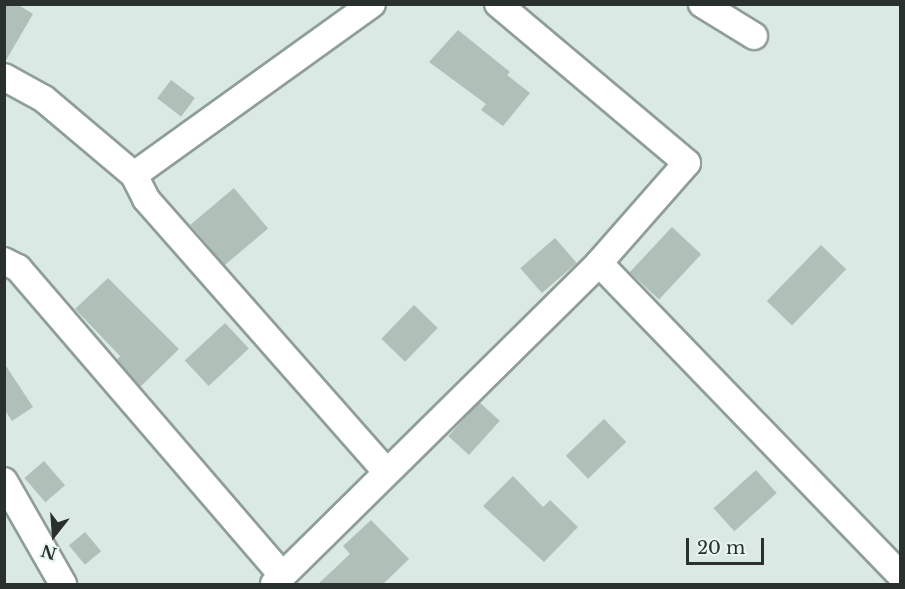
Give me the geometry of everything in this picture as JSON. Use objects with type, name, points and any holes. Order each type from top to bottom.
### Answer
[{"type":"street","points":[[134,175],[372,4]]},
{"type":"street","points":[[4,261],[18,268],[278,580],[599,263],[687,163],[498,4]]},
{"type":"street","points":[[702,4],[754,36]]},
{"type":"street","points":[[4,77],[44,99],[134,175],[146,199],[387,472]]},
{"type":"street","points":[[599,263],[900,574]]},
{"type":"street","points":[[4,481],[63,585]]},
{"type":"building","points":[[4,4],[17,4],[33,14],[5,62]]},
{"type":"building","points":[[458,30],[510,72],[507,75],[530,93],[503,126],[481,110],[486,104],[429,62]]},
{"type":"building","points":[[171,80],[195,98],[181,116],[157,98]]},
{"type":"building","points":[[234,188],[268,229],[224,265],[190,225]]},
{"type":"building","points":[[672,227],[701,254],[659,300],[630,272]]},
{"type":"building","points":[[555,238],[577,263],[542,293],[520,268]]},
{"type":"building","points":[[821,245],[846,269],[792,325],[767,301]]},
{"type":"building","points":[[108,278],[179,349],[140,387],[117,360],[120,356],[75,309]]},
{"type":"building","points":[[414,305],[438,328],[405,362],[381,339]]},
{"type":"building","points":[[225,323],[249,349],[209,386],[185,361]]},
{"type":"building","points":[[4,363],[33,407],[12,421],[4,409]]},
{"type":"building","points":[[479,402],[500,421],[469,455],[448,436]]},
{"type":"building","points":[[604,419],[626,442],[588,479],[566,456]]},
{"type":"building","points":[[44,461],[65,485],[45,502],[24,478]]},
{"type":"building","points":[[756,470],[777,493],[734,531],[714,508]]},
{"type":"building","points":[[513,476],[543,507],[550,500],[578,527],[544,562],[483,506]]},
{"type":"building","points":[[371,520],[409,559],[382,585],[317,585],[350,554],[343,546]]},
{"type":"building","points":[[85,532],[101,551],[85,565],[69,545]]}]
